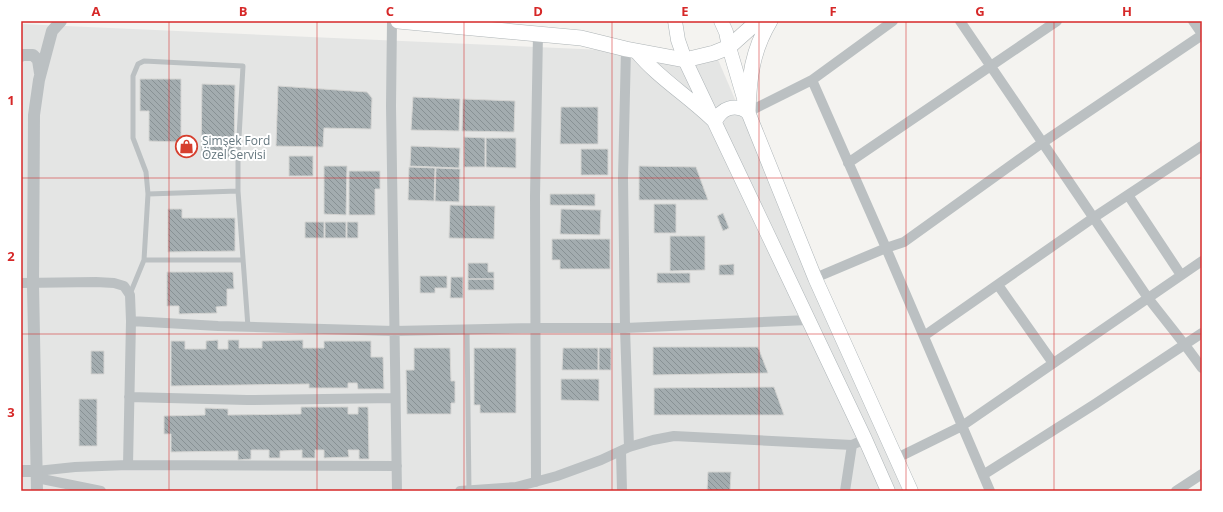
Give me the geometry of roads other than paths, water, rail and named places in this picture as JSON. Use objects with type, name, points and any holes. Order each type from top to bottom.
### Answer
[{"type":"main road","points":[[398,21],[581,38],[631,50],[685,60],[714,53],[729,47],[758,21]]},
{"type":"main road","points":[[675,21],[678,40],[685,60],[865,439],[888,491]]},
{"type":"main road","points":[[721,21],[726,32],[748,112],[815,278],[911,491]]},
{"type":"main road","points":[[748,112],[749,85],[755,52],[770,21]]},
{"type":"main road","points":[[631,50],[705,112],[714,122]]},
{"type":"main road","points":[[714,122],[722,111],[730,108],[740,108],[748,112]]},
{"type":"street","points":[[37,491],[27,284],[34,116],[40,73],[52,31],[61,21]]},
{"type":"street","points":[[392,21],[391,106],[397,491]]},
{"type":"street","points":[[748,112],[812,80],[893,21]]},
{"type":"street","points":[[960,21],[1148,298],[1186,345],[1202,368]]},
{"type":"street","points":[[848,163],[1057,21]]},
{"type":"street","points":[[815,278],[904,242],[1042,143],[1202,35],[1193,21]]},
{"type":"street","points":[[530,485],[535,328],[535,196],[538,34]]},
{"type":"street","points":[[622,491],[625,449],[624,178],[631,50]]},
{"type":"street","points":[[21,56],[33,55],[38,60],[40,73]]},
{"type":"street","points":[[812,80],[990,491]]},
{"type":"street","points":[[924,336],[1093,218],[1202,146]]},
{"type":"street","points":[[1128,195],[1181,275]]},
{"type":"street","points":[[897,458],[962,426],[1202,261]]},
{"type":"street","points":[[27,284],[96,282],[114,283],[124,286],[130,295],[131,321],[128,465]]},
{"type":"street","points":[[998,284],[1053,363]]},
{"type":"street","points":[[131,321],[248,327],[394,331],[625,328],[808,320]]},
{"type":"street","points":[[983,475],[1186,345],[1202,333]]},
{"type":"street","points":[[129,397],[247,400],[395,398]]},
{"type":"street","points":[[460,491],[530,485],[601,460],[625,449],[653,440],[674,436],[852,445],[865,439]]},
{"type":"street","points":[[845,491],[852,445]]},
{"type":"street","points":[[37,474],[75,467],[128,465],[397,466]]},
{"type":"street","points":[[21,471],[37,474],[62,484],[101,491]]},
{"type":"street","points":[[1176,491],[1202,474]]},
{"type":"lane","points":[[130,295],[144,260],[148,194],[146,172],[133,138],[133,76],[138,64],[144,61],[244,66],[238,155],[238,191],[248,327]]},
{"type":"lane","points":[[148,194],[238,191]]},
{"type":"lane","points":[[144,260],[243,260]]},
{"type":"lane","points":[[467,330],[469,491]]},
{"type":"place","name":"Şimşek Ford Özel Servisi","points":[[187,147]]}]
